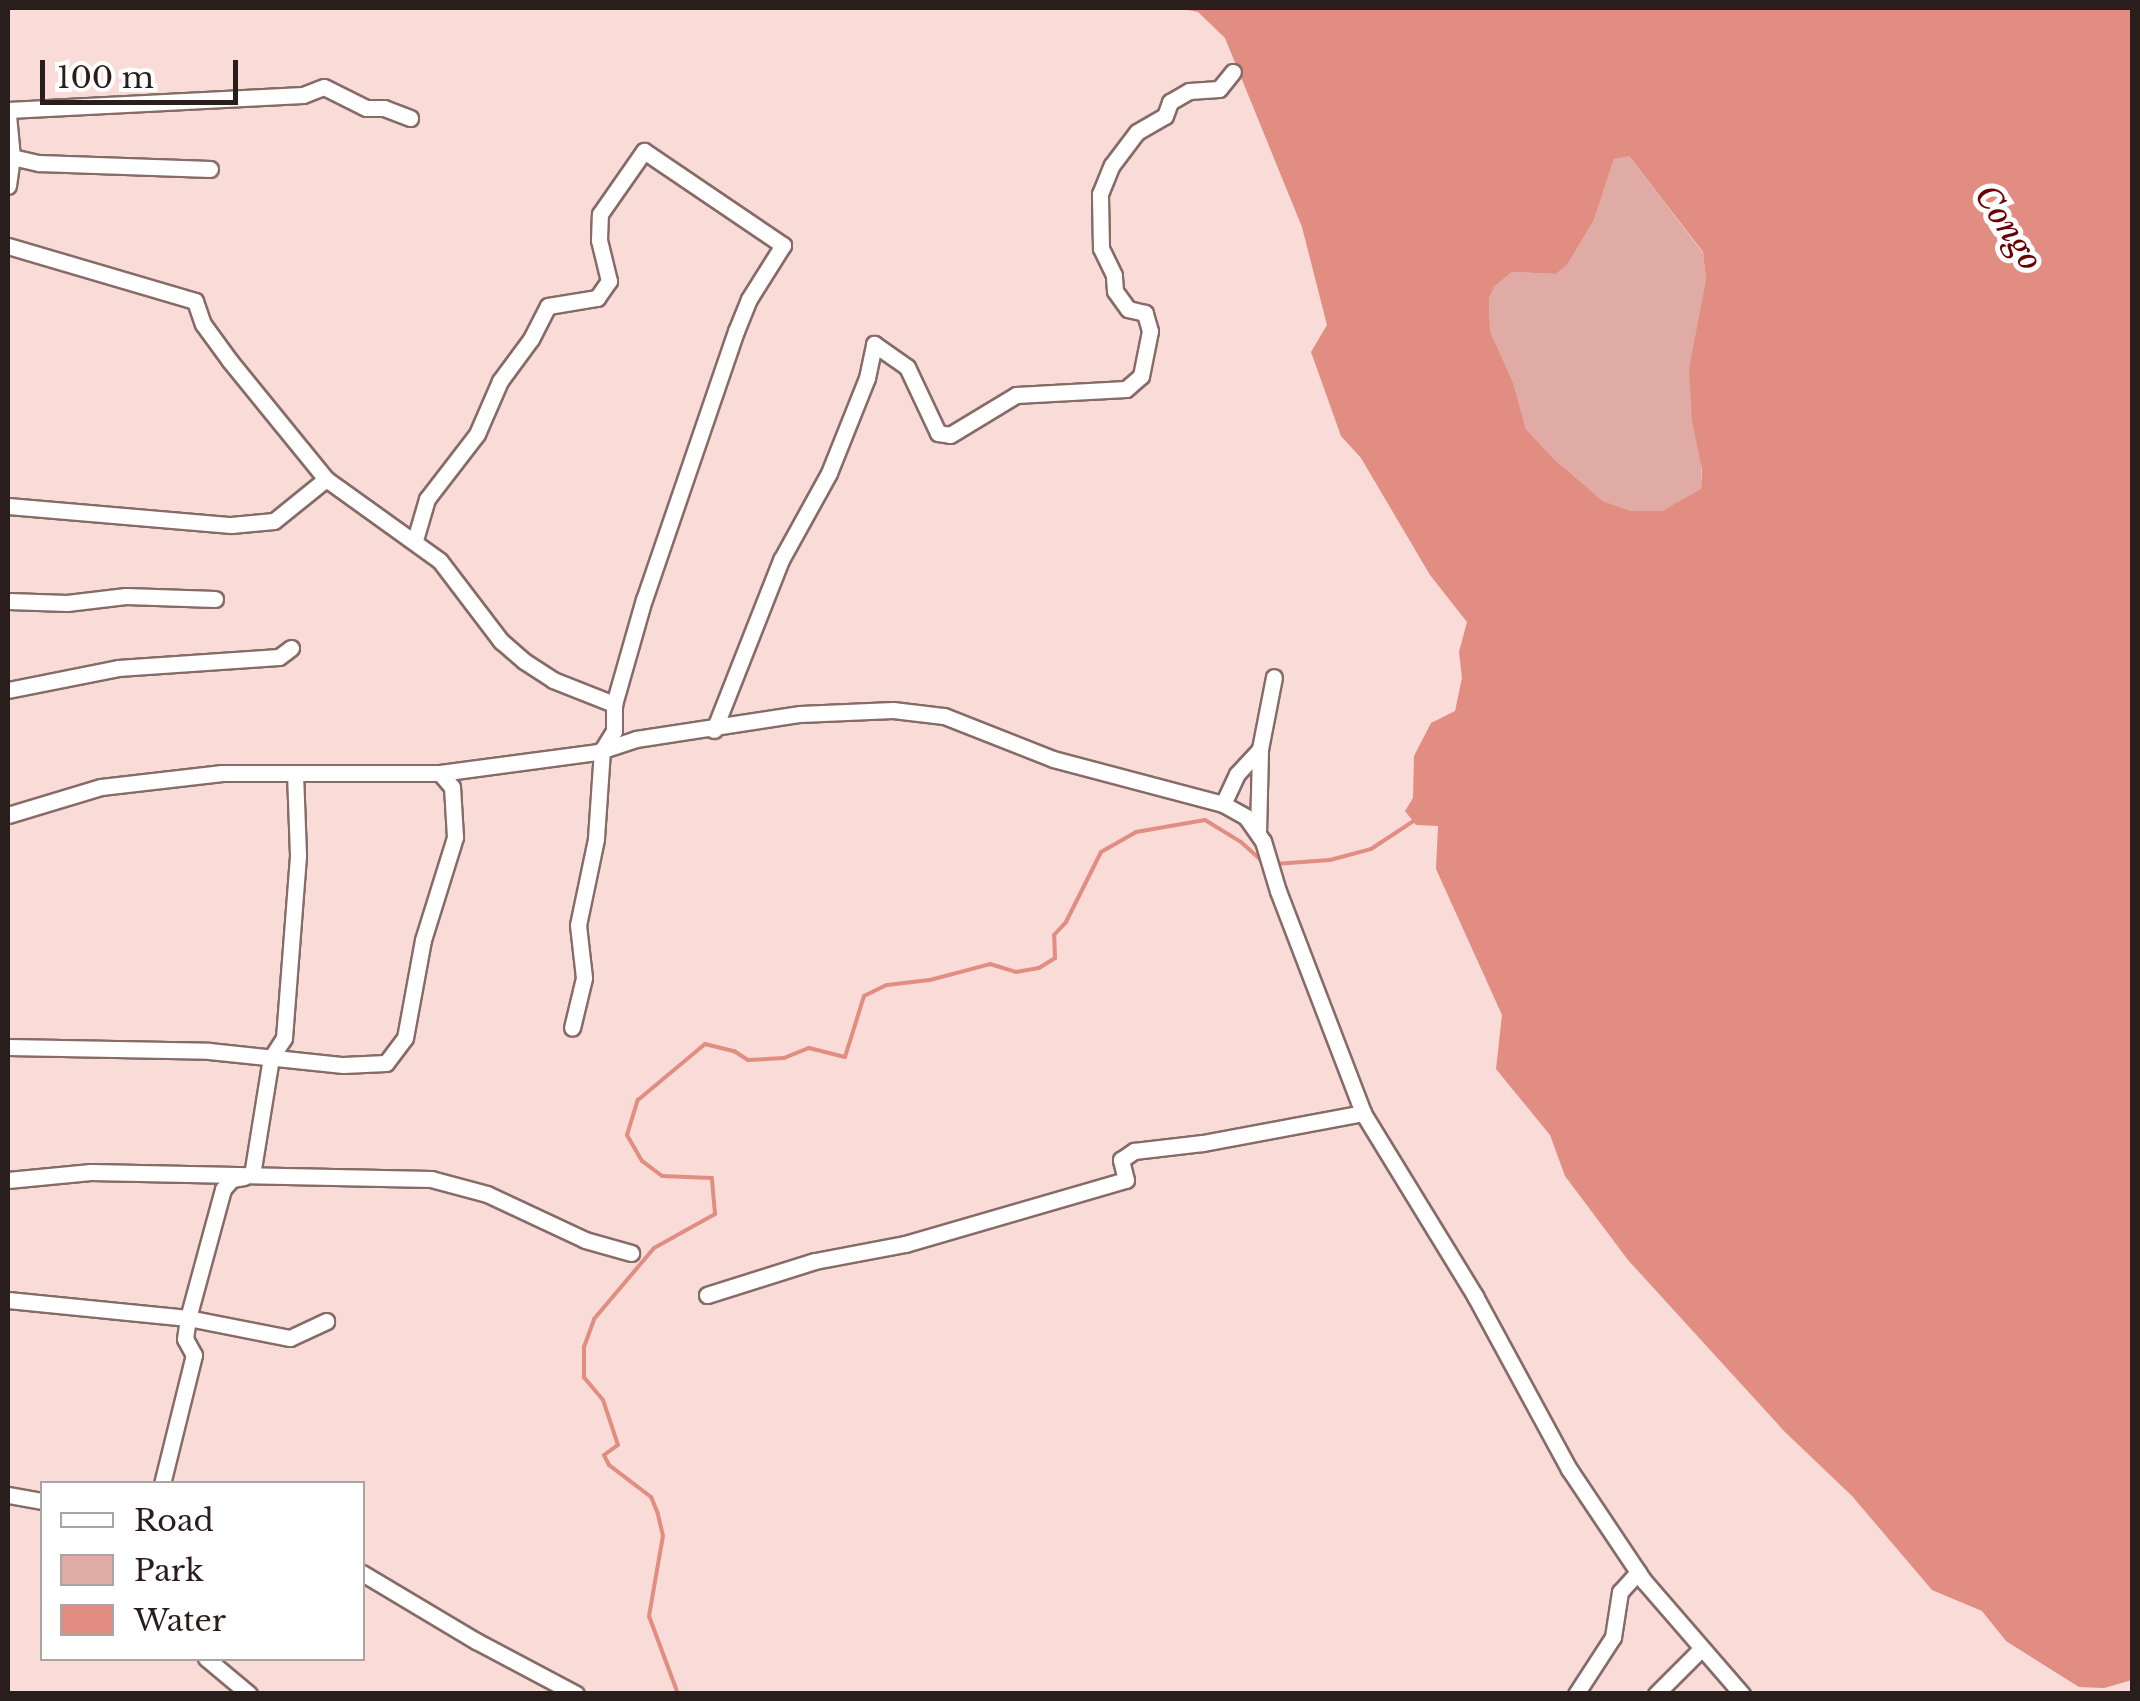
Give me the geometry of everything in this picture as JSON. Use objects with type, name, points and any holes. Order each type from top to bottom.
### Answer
[{"type":"street","points":[[714,730],[780,560],[829,474],[866,378],[874,344],[907,367],[938,433],[950,435],[1016,395],[1126,389],[1141,376],[1150,331],[1145,313],[1128,309],[1115,291],[1114,275],[1101,248],[1100,194],[1112,164],[1137,132],[1165,116],[1170,102],[1189,91],[1220,90],[1233,72]]},
{"type":"street","points":[[8,186],[12,157],[8,113],[303,95],[324,87],[366,108],[384,108],[410,118]]},
{"type":"street","points":[[415,540],[428,499],[477,434],[500,380],[532,340],[548,306],[597,298],[609,281],[599,240],[600,214],[644,152],[784,245],[749,299],[736,331],[644,599],[614,704],[614,731],[602,750],[596,838],[578,925],[584,978],[572,1028]]},
{"type":"street","points":[[12,157],[39,163],[210,169]]},
{"type":"street","points":[[8,246],[195,301],[203,324],[326,479],[440,560],[501,641],[524,661],[553,680],[614,704]]},
{"type":"street","points":[[8,506],[231,525],[274,521],[326,479]]},
{"type":"street","points":[[8,601],[67,603],[126,596],[215,600]]},
{"type":"street","points":[[8,690],[118,668],[279,657],[291,648]]},
{"type":"street","points":[[1258,833],[1260,749],[1274,676]]},
{"type":"street","points":[[8,814],[101,787],[222,773],[440,772],[602,750],[636,739],[800,714],[920,712],[974,725],[1053,759],[1223,804],[1246,817],[1258,833],[1363,1113],[1476,1296],[1569,1469],[1638,1572],[1732,1690]]},
{"type":"street","points":[[1223,804],[1237,774],[1260,749]]},
{"type":"street","points":[[252,1175],[271,1058],[284,1038],[296,898],[294,772]]},
{"type":"street","points":[[8,1046],[209,1051],[386,1063],[405,1038],[423,940],[455,837],[452,787],[440,772]]},
{"type":"street","points":[[707,1295],[815,1262],[905,1244],[1126,1180],[1121,1160],[1134,1150],[1204,1143],[1363,1113]]},
{"type":"street","points":[[8,1180],[92,1172],[431,1179],[487,1194],[585,1240],[631,1253]]},
{"type":"street","points":[[163,1481],[194,1354],[185,1339],[188,1318],[223,1188],[232,1179],[252,1175]]},
{"type":"street","points":[[8,1300],[188,1318],[290,1338],[326,1321]]},
{"type":"street","points":[[8,1496],[40,1500]]},
{"type":"street","points":[[1576,1694],[1613,1637],[1620,1592],[1638,1572]]},
{"type":"street","points":[[365,1575],[476,1641],[576,1694]]},
{"type":"street","points":[[1656,1694],[1702,1649]]},
{"type":"street","points":[[210,1661],[249,1694]]},
{"type":"green space","points":[[1628,155],[1703,253],[1706,280],[1701,489],[1663,511],[1631,511],[1603,501],[1555,460],[1526,429],[1513,382],[1490,331],[1489,298],[1495,286],[1512,272],[1556,274],[1567,265],[1594,220],[1614,159]]},
{"type":"water","name":"Congo","points":[[1178,8],[2132,8],[2132,1680],[2104,1688],[2079,1687],[2006,1641],[1982,1611],[1932,1590],[1852,1496],[1784,1431],[1628,1260],[1565,1176],[1550,1135],[1496,1069],[1502,1015],[1436,869],[1438,826],[1416,825],[1405,811],[1413,798],[1414,756],[1431,723],[1455,711],[1462,678],[1459,652],[1467,622],[1430,575],[1361,458],[1341,436],[1311,352],[1327,325],[1302,227],[1225,38],[1198,12]],"holes":[[[1629,156],[1703,252],[1706,280],[1689,369],[1701,489],[1662,511],[1631,511],[1603,501],[1526,429],[1513,382],[1490,331],[1489,298],[1495,286],[1512,272],[1556,274],[1567,265],[1594,220],[1614,159]]]},
{"type":"waterway","points":[[678,1694],[649,1616],[663,1536],[658,1514],[651,1497],[609,1465],[604,1455],[618,1445],[603,1400],[584,1377],[584,1347],[594,1319],[654,1248],[715,1214],[712,1178],[662,1176],[642,1161],[627,1135],[638,1100],[705,1044],[734,1051],[748,1060],[784,1058],[809,1048],[845,1057],[864,996],[887,985],[930,980],[990,964],[1016,972],[1039,968],[1055,958],[1054,935],[1066,922],[1101,852],[1136,832],[1205,820],[1241,842],[1264,863]]},
{"type":"waterway","points":[[1275,864],[1330,860],[1371,849],[1415,820]]}]
